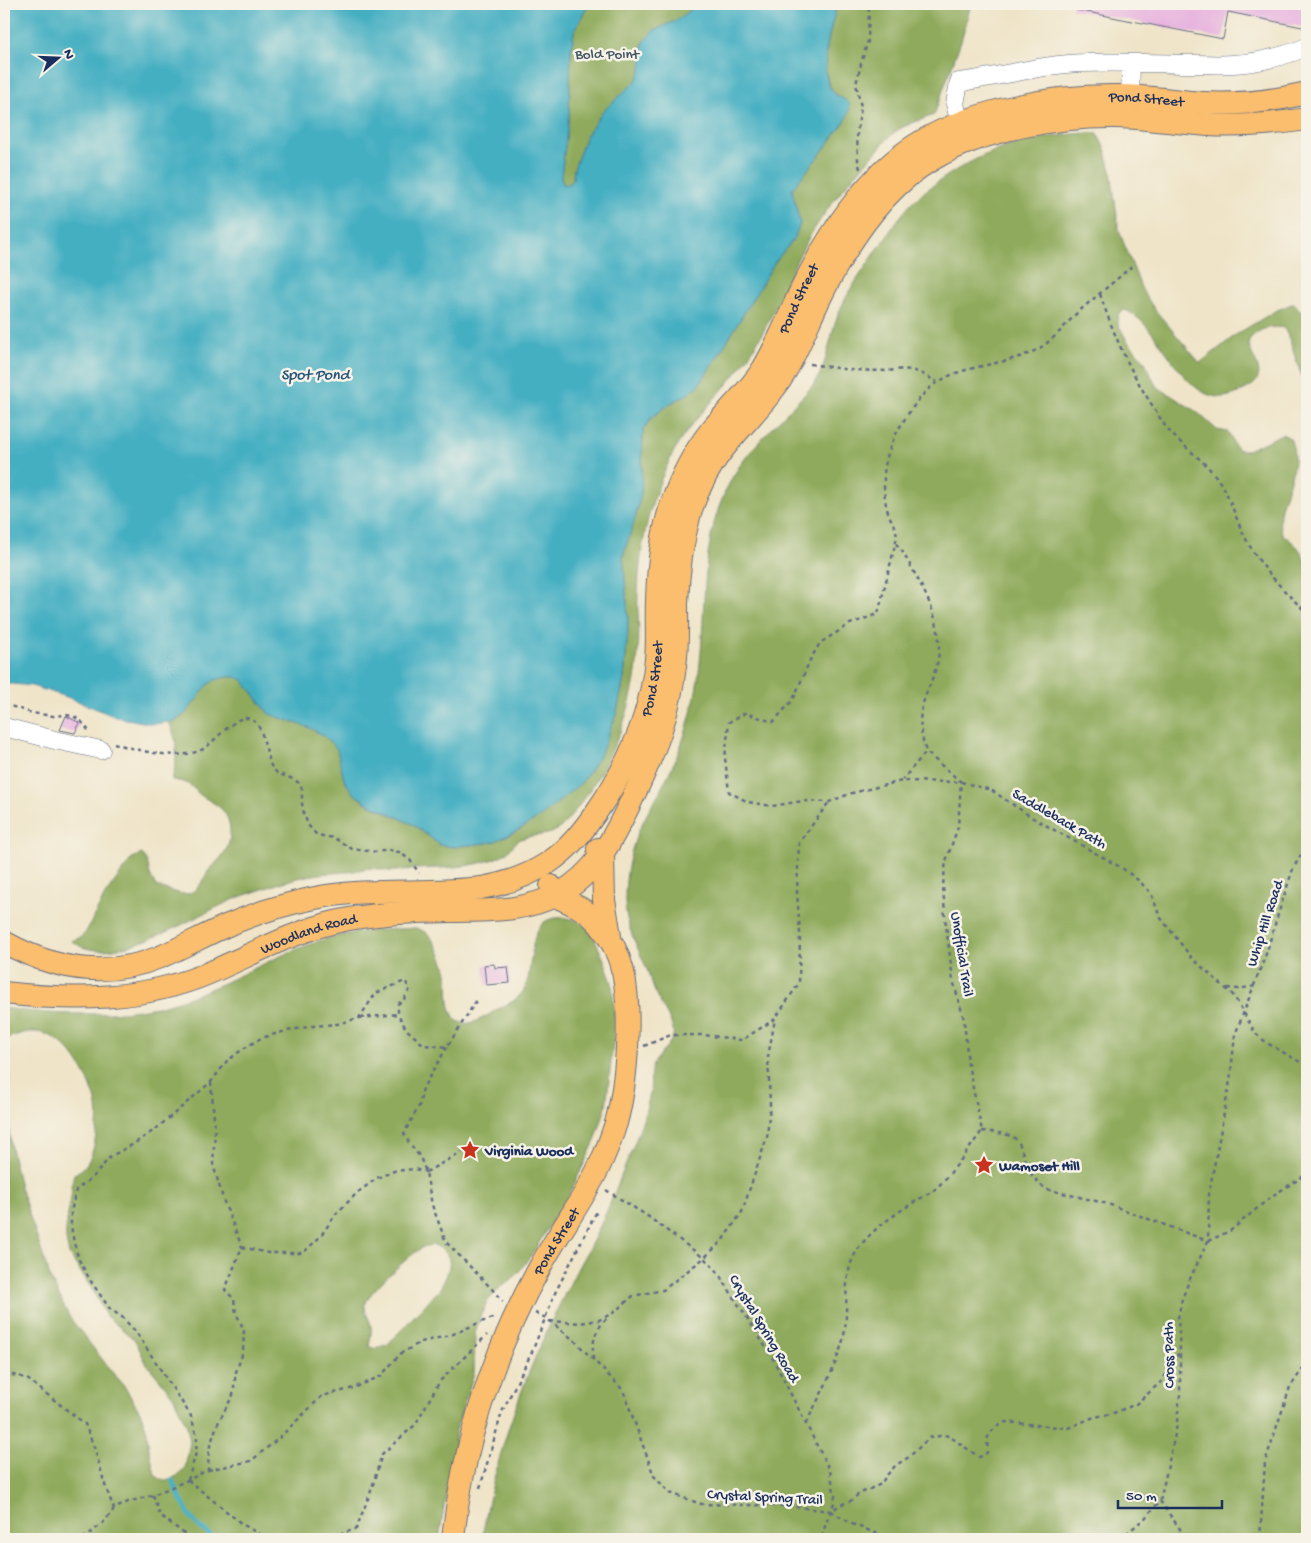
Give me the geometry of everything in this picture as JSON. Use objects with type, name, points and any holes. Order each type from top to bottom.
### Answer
[{"type":"main road","name":"Pond Street","points":[[550,861],[577,838],[614,786],[630,755],[643,723],[656,659],[660,556],[671,504],[680,483],[691,460],[705,439],[760,373],[780,338],[811,270],[843,218],[869,186],[909,149],[937,133],[991,113],[1054,100],[1100,96],[1130,96],[1204,103],[1238,103],[1279,99],[1307,93]]},
{"type":"main road","name":"Pond Street","points":[[453,1539],[462,1476],[472,1433],[490,1376],[515,1317],[541,1265],[592,1181],[606,1151],[616,1122],[625,1069],[627,1022],[625,986],[621,966],[611,942],[607,926],[604,900],[603,854],[615,835],[652,756],[668,708],[676,661],[677,601],[680,562],[685,533],[693,504],[719,454],[770,395],[791,362],[831,277],[864,225],[887,196],[904,180],[943,153],[995,134],[1062,120],[1120,117],[1231,126],[1307,119]]},
{"type":"main road","points":[[577,838],[590,842],[603,854]]},
{"type":"main road","name":"Woodland Road","points":[[4,993],[66,998],[100,998],[138,994],[183,983],[292,935],[330,923],[388,913],[510,909],[532,904],[555,896],[582,877],[603,854]]},
{"type":"main road","points":[[550,861],[548,874],[555,896]]},
{"type":"main road","name":"Woodland Road","points":[[4,942],[28,955],[53,964],[88,969],[116,968],[154,959],[241,920],[290,904],[316,898],[356,893],[471,890],[521,877],[550,861]]},
{"type":"main road","name":"Pond Street","points":[[555,896],[580,908],[593,917],[611,942]]},
{"type":"lane","points":[[960,123],[955,104],[959,82],[988,79],[1044,66],[1111,62],[1234,64],[1289,54],[1307,47]]},
{"type":"lane","points":[[1130,96],[1131,63]]},
{"type":"lane","points":[[4,727],[55,740],[103,745]]},
{"type":"path","points":[[869,4],[868,41],[856,84],[861,107],[857,133],[858,160],[859,167],[869,186]]},
{"type":"path","points":[[829,802],[803,801],[772,806],[748,802],[728,792],[724,758],[730,722],[745,713],[773,722],[793,700],[810,660],[820,643],[850,624],[878,614],[896,544],[897,531],[885,504],[884,480],[888,455],[894,437],[922,397],[937,382],[959,373],[1002,362],[1038,349],[1054,338],[1077,314],[1132,266]]},
{"type":"path","points":[[1100,294],[1119,345],[1132,373],[1148,400],[1169,432],[1206,464],[1218,479],[1246,538],[1270,576],[1307,613]]},
{"type":"path","points":[[791,362],[850,370],[887,371],[904,369],[919,372],[937,382]]},
{"type":"path","points":[[896,544],[905,556],[937,623],[940,647],[938,662],[922,707],[920,718],[922,741],[926,752],[961,782]]},
{"type":"path","points":[[4,704],[32,713],[52,716],[73,716],[81,721],[89,731]]},
{"type":"path","points":[[103,745],[173,755],[184,754],[203,749],[237,720],[245,717],[250,719],[262,732],[271,766],[277,773],[299,783],[302,789],[304,814],[312,831],[317,835],[334,838],[352,849],[399,852],[410,860],[420,874],[426,891]]},
{"type":"path","points":[[902,780],[926,752]]},
{"type":"path","name":"Saddleback Path","points":[[829,802],[902,780],[961,782],[991,790],[1033,818],[1122,868],[1138,880],[1151,893],[1160,917],[1192,958],[1233,995],[1244,1010],[1255,1033],[1307,1066]]},
{"type":"path","name":"Unofficial Trail","points":[[961,782],[958,827],[946,861],[943,885],[953,980],[964,1019],[968,1064],[982,1131]]},
{"type":"path","points":[[548,1320],[580,1323],[599,1320],[613,1313],[633,1296],[663,1290],[704,1258],[722,1241],[742,1212],[767,1136],[770,1104],[768,1057],[775,1019],[799,983],[800,933],[797,892],[799,843],[829,802]]},
{"type":"path","name":"Whip Hill Road","points":[[1244,1010],[1255,986],[1293,869],[1307,844]]},
{"type":"path","points":[[359,1018],[376,993],[405,981],[410,989],[404,999],[398,1004],[398,1014],[406,1029],[424,1045],[447,1047]]},
{"type":"path","points":[[1225,988],[1238,989],[1255,986]]},
{"type":"path","points":[[476,1001],[423,1088],[419,1106],[404,1133],[420,1158],[426,1172],[432,1205],[446,1242],[492,1289],[515,1317]]},
{"type":"path","name":"Cross Path","points":[[1120,1539],[1145,1518],[1160,1501],[1176,1430],[1180,1395],[1178,1318],[1182,1299],[1189,1281],[1208,1241],[1209,1193],[1230,1081],[1235,1035],[1244,1010]]},
{"type":"path","points":[[188,1480],[196,1453],[197,1438],[191,1416],[136,1332],[122,1317],[110,1309],[90,1280],[74,1243],[71,1226],[76,1190],[95,1175],[111,1156],[156,1129],[211,1082],[227,1061],[261,1038],[313,1026],[398,1014]]},
{"type":"path","points":[[640,1046],[671,1035],[704,1035],[742,1040],[775,1019]]},
{"type":"path","points":[[208,1470],[209,1449],[217,1426],[233,1395],[236,1372],[243,1352],[244,1330],[236,1313],[234,1299],[225,1290],[242,1247],[224,1202],[213,1164],[215,1130],[211,1082]]},
{"type":"path","points":[[806,1423],[832,1372],[843,1338],[848,1271],[855,1254],[869,1236],[898,1212],[934,1190],[954,1169],[982,1131],[1014,1138],[1019,1143],[1027,1167],[1034,1178],[1046,1189],[1108,1204],[1208,1241],[1230,1231],[1272,1196],[1307,1174]]},
{"type":"path","points":[[242,1247],[268,1253],[303,1253],[320,1237],[336,1214],[357,1192],[377,1178],[394,1171],[414,1169],[426,1172],[462,1152]]},
{"type":"path","name":"Crystal Spring Road","points":[[592,1181],[646,1215],[704,1258],[716,1271],[772,1357],[830,1470],[835,1496],[823,1533],[823,1539]]},
{"type":"path","points":[[593,1359],[592,1341],[603,1322],[633,1296]]},
{"type":"path","name":"Crystal Spring Trail","points":[[515,1317],[528,1312],[535,1313],[548,1320],[575,1341],[622,1390],[654,1476],[670,1493],[701,1504],[788,1506],[831,1511],[849,1502],[858,1494],[881,1484],[896,1465],[909,1457],[930,1438],[944,1435],[949,1436],[979,1457],[984,1456],[988,1451],[988,1437],[996,1428],[1006,1422],[1068,1428],[1094,1417],[1111,1414],[1136,1404],[1162,1381],[1180,1352]]},
{"type":"path","points":[[83,1539],[103,1523],[114,1509],[128,1502],[153,1495],[208,1470],[251,1461],[322,1396],[354,1388],[381,1376],[400,1354],[421,1342],[451,1335],[493,1317]]},
{"type":"path","points":[[324,1539],[356,1529],[371,1491],[382,1454],[415,1425],[440,1382],[487,1334]]},
{"type":"path","points":[[1260,1539],[1265,1462],[1290,1387],[1307,1363]]},
{"type":"path","points":[[4,1373],[26,1378],[85,1424],[95,1450],[104,1485],[114,1509]]},
{"type":"path","points":[[188,1480],[242,1524],[266,1538],[272,1539]]},
{"type":"path","points":[[153,1495],[160,1514],[191,1539]]},
{"type":"path","points":[[1160,1501],[1188,1539]]},
{"type":"path","points":[[831,1511],[852,1524],[890,1539]]},
{"type":"green space","name":"Bold Point","points":[[587,4],[697,4],[675,21],[653,31],[643,43],[641,70],[636,81],[586,136],[574,169],[573,179],[568,185],[563,184],[561,177],[569,115],[571,51],[574,32]]},
{"type":"green space","points":[[837,4],[971,4],[961,41],[934,115],[905,126],[893,133],[833,202],[813,230],[791,272],[769,322],[755,346],[732,379],[688,430],[670,460],[660,481],[653,503],[642,548],[638,590],[638,652],[629,707],[608,758],[589,791],[572,815],[555,831],[521,839],[503,855],[479,863],[452,867],[392,871],[371,868],[305,876],[230,901],[160,935],[135,944],[111,949],[90,949],[72,941],[81,937],[86,932],[105,895],[132,858],[142,854],[144,856],[150,876],[156,886],[186,894],[197,888],[209,870],[225,852],[229,843],[230,832],[227,816],[219,807],[188,784],[172,780],[176,743],[169,723],[176,721],[186,713],[208,685],[215,680],[236,677],[243,680],[269,714],[310,728],[324,736],[337,748],[344,780],[354,794],[368,804],[414,825],[440,845],[454,847],[493,842],[517,831],[613,723],[624,679],[628,631],[623,556],[641,494],[643,430],[652,417],[686,395],[718,356],[775,262],[794,239],[800,224],[792,189],[846,120],[844,99],[834,92],[828,82],[826,69],[828,42]]},
{"type":"green space","points":[[1097,133],[1106,151],[1111,171],[1119,231],[1142,290],[1155,310],[1200,363],[1237,334],[1275,311],[1294,303],[1307,319],[1307,385],[1284,328],[1269,328],[1256,333],[1249,340],[1251,351],[1259,370],[1256,382],[1238,393],[1220,397],[1204,393],[1190,382],[1139,319],[1125,310],[1118,315],[1118,324],[1127,341],[1144,360],[1156,386],[1197,412],[1217,430],[1228,432],[1239,450],[1248,450],[1282,434],[1290,438],[1294,451],[1294,464],[1280,514],[1280,525],[1283,535],[1298,548],[1307,565],[1307,1539],[482,1539],[495,1473],[528,1376],[555,1314],[607,1211],[645,1115],[650,1094],[652,1067],[673,1036],[670,1021],[654,990],[627,920],[625,901],[626,881],[629,861],[638,831],[672,766],[683,740],[691,713],[701,653],[707,564],[711,535],[719,506],[740,465],[815,383],[826,359],[835,324],[845,299],[893,226],[914,201],[958,169],[993,152],[1048,137]]},
{"type":"green space","points":[[563,917],[584,925],[593,935],[612,983],[614,1035],[606,1107],[595,1141],[568,1197],[532,1254],[518,1273],[510,1281],[502,1285],[487,1302],[480,1317],[475,1333],[474,1374],[457,1426],[439,1539],[4,1539],[4,1051],[9,1073],[8,1119],[11,1148],[20,1187],[51,1280],[70,1318],[123,1384],[141,1414],[147,1431],[155,1475],[163,1481],[167,1481],[179,1475],[185,1468],[190,1442],[187,1426],[173,1396],[146,1363],[135,1340],[106,1316],[93,1291],[69,1254],[66,1226],[72,1191],[71,1186],[74,1174],[84,1167],[90,1158],[97,1130],[98,1114],[92,1089],[79,1063],[70,1051],[59,1041],[47,1035],[34,1032],[17,1035],[7,1039],[4,1047],[4,1008],[64,1014],[126,1012],[146,1009],[185,999],[280,956],[319,941],[355,933],[416,928],[427,933],[441,954],[447,972],[449,1002],[453,1015],[456,1020],[471,1023],[516,999],[522,993],[527,983],[537,932],[541,925],[548,920]],"holes":[[[434,1245],[442,1249],[449,1259],[449,1264],[446,1277],[439,1290],[388,1344],[375,1349],[369,1346],[371,1326],[365,1304],[373,1291],[400,1265],[423,1247]]]},
{"type":"water","name":"Spot Pond","points":[[4,4],[587,4],[574,32],[571,51],[569,115],[561,177],[563,184],[568,185],[573,179],[574,169],[586,136],[602,112],[636,81],[641,70],[643,43],[653,31],[675,21],[697,4],[837,4],[826,51],[826,76],[830,87],[836,95],[849,103],[850,109],[846,120],[792,189],[800,224],[794,239],[775,262],[698,386],[652,417],[643,430],[641,494],[623,556],[628,631],[624,679],[617,712],[602,751],[582,782],[543,815],[517,831],[493,842],[454,847],[440,845],[414,825],[368,803],[354,794],[344,780],[337,749],[324,736],[310,728],[269,714],[243,680],[236,677],[215,680],[208,685],[186,713],[175,721],[154,724],[116,717],[70,698],[32,686],[4,683]]},
{"type":"building","points":[[1073,4],[1307,4],[1307,28],[1228,12],[1223,39],[1072,9]]},
{"type":"building","points":[[66,716],[80,723],[75,733],[60,730]]},
{"type":"building","points":[[494,964],[495,968],[508,967],[510,983],[486,985],[484,965]]},
{"type":"waterway","points":[[172,1480],[184,1506],[194,1521],[200,1528],[217,1539]]},
{"type":"place","name":"Virginia Wood","points":[[470,1150]]},
{"type":"place","name":"Wamoset Hill","points":[[984,1165]]}]
